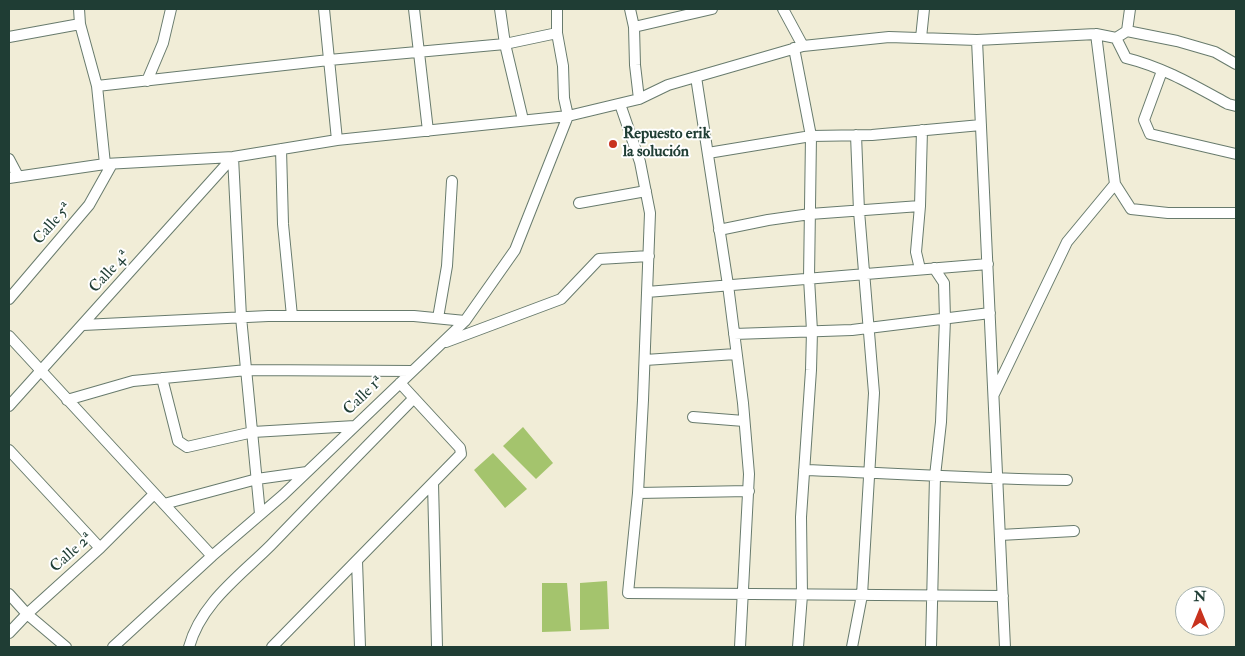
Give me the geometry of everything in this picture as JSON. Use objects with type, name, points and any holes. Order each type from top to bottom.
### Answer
[{"type":"street","points":[[79,9],[80,24],[97,86],[108,164]]},
{"type":"street","points":[[147,81],[163,43],[171,9]]},
{"type":"street","points":[[324,9],[336,140]]},
{"type":"street","points":[[414,9],[428,131]]},
{"type":"street","points":[[500,9],[505,44],[523,120]]},
{"type":"street","points":[[556,9],[557,33],[563,66],[564,98],[568,116]]},
{"type":"street","points":[[630,9],[634,27],[635,65],[639,99]]},
{"type":"street","points":[[634,27],[712,9]]},
{"type":"street","points":[[783,9],[799,47],[811,136],[809,278],[812,331],[801,517],[802,594],[798,647]]},
{"type":"street","points":[[921,38],[924,9]]},
{"type":"street","points":[[1127,31],[1130,9]]},
{"type":"street","points":[[9,38],[80,24]]},
{"type":"street","points":[[13,177],[108,164],[233,157],[336,140],[568,116],[639,99],[668,85],[799,47],[889,37],[977,40],[1096,34],[1116,38],[1127,31],[1177,41],[1215,52],[1236,64]]},
{"type":"street","points":[[97,86],[329,60],[505,44],[557,33]]},
{"type":"street","points":[[1096,34],[1115,184],[1131,209],[1168,213],[1236,213]]},
{"type":"street","points":[[1116,38],[1126,58],[1146,63],[1179,77],[1228,104],[1236,106]]},
{"type":"street","points":[[977,40],[1005,647]]},
{"type":"street","points":[[1162,71],[1144,120],[1150,134],[1236,154]]},
{"type":"street","points":[[696,77],[728,285],[749,474],[740,647]]},
{"type":"street","points":[[620,104],[640,162],[650,213],[638,493],[628,593],[1003,596]]},
{"type":"street","name":"Calle 1ª","points":[[113,647],[307,472],[465,321],[515,250],[568,116]]},
{"type":"street","points":[[708,153],[811,136],[856,135],[981,125]]},
{"type":"street","points":[[920,269],[916,252],[920,206],[922,130]]},
{"type":"street","points":[[852,647],[862,595],[874,393],[859,211],[856,135]]},
{"type":"street","points":[[281,150],[283,224],[292,316]]},
{"type":"street","points":[[233,157],[241,317],[260,514]]},
{"type":"street","name":"Calle 4ª","points":[[9,406],[233,157]]},
{"type":"street","points":[[9,159],[13,177],[9,186]]},
{"type":"street","name":"Calle 5ª","points":[[9,299],[89,205],[108,164]]},
{"type":"street","points":[[438,318],[447,266],[452,182]]},
{"type":"street","points":[[994,395],[1067,242],[1115,184]]},
{"type":"street","points":[[579,203],[646,192]]},
{"type":"street","points":[[719,230],[810,214],[920,206]]},
{"type":"street","points":[[441,344],[561,299],[599,259],[649,256]]},
{"type":"street","points":[[647,292],[988,264]]},
{"type":"street","points":[[931,647],[935,476],[941,422],[945,319],[944,283],[934,268]]},
{"type":"street","points":[[734,334],[870,328],[990,313]]},
{"type":"street","points":[[83,325],[292,316],[414,316],[465,321]]},
{"type":"street","points":[[9,336],[212,556]]},
{"type":"street","points":[[645,360],[736,354]]},
{"type":"street","points":[[67,400],[133,381],[247,370],[412,371]]},
{"type":"street","points":[[162,378],[178,441],[187,446],[253,432],[355,426]]},
{"type":"street","points":[[272,647],[461,454],[460,448],[400,383]]},
{"type":"street","points":[[189,647],[193,631],[218,596],[267,549],[414,398]]},
{"type":"street","points":[[693,417],[744,421]]},
{"type":"street","points":[[9,450],[100,548]]},
{"type":"street","points":[[804,470],[998,480],[1067,480]]},
{"type":"street","points":[[164,504],[257,480],[307,472]]},
{"type":"street","points":[[433,484],[437,647]]},
{"type":"street","points":[[638,493],[748,491]]},
{"type":"street","name":"Calle 2ª","points":[[9,633],[27,614],[100,548],[154,494]]},
{"type":"street","points":[[1000,535],[1074,531]]},
{"type":"street","points":[[357,561],[360,647]]},
{"type":"street","points":[[9,594],[27,614],[66,647]]},
{"type":"green space","points":[[523,427],[553,463],[536,479],[503,446]]},
{"type":"green space","points":[[493,453],[527,489],[505,508],[474,470]]},
{"type":"green space","points":[[607,581],[609,629],[580,630],[580,583]]},
{"type":"green space","points":[[542,583],[567,583],[571,631],[542,632]]},
{"type":"place","name":"Repuesto erik la solución","points":[[613,144]]}]
